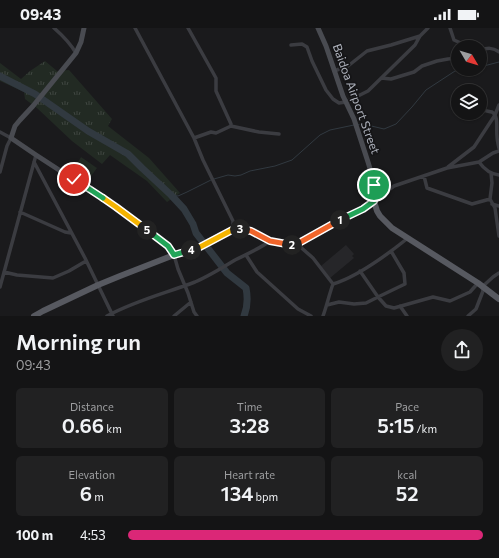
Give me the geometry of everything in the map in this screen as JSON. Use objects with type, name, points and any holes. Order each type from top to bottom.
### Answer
[{"type":"main road","points":[[84,28],[81,42],[76,53],[15,126],[11,138],[116,207],[168,246],[174,255]]},
{"type":"main road","name":"Baidoa Airport Street","points":[[318,28],[354,119],[368,162],[374,185],[374,201]]},
{"type":"main road","points":[[34,316],[98,285],[174,255],[200,247],[234,229],[251,231],[270,241],[291,245],[297,244],[363,209],[374,201],[380,216],[392,228],[499,299]]},
{"type":"street","points":[[54,28],[76,53]]},
{"type":"street","points":[[188,28],[216,78],[216,91],[231,126]]},
{"type":"street","points":[[292,45],[302,44],[307,47],[326,90],[333,99],[339,103],[346,102],[368,91],[415,45],[420,36],[428,28]]},
{"type":"street","points":[[450,28],[454,40]]},
{"type":"street","points":[[137,29],[194,138],[203,160],[233,221],[234,229]]},
{"type":"street","points":[[334,71],[348,66],[367,51],[391,46],[420,36]]},
{"type":"street","points":[[487,48],[496,49],[499,52]]},
{"type":"street","points":[[381,78],[391,79],[414,72],[422,66],[451,59]]},
{"type":"street","points":[[447,168],[474,147],[496,115],[499,105]]},
{"type":"street","points":[[374,201],[394,186],[447,168],[479,162],[499,150],[497,134],[498,121],[496,115],[487,111]]},
{"type":"street","points":[[194,138],[211,132],[216,133],[231,126],[259,132],[280,134]]},
{"type":"street","points":[[0,132],[11,138],[7,146],[0,172]]},
{"type":"street","points":[[0,153],[5,154]]},
{"type":"street","points":[[0,287],[36,155]]},
{"type":"street","points":[[34,162],[86,261],[112,315]]},
{"type":"street","points":[[479,162],[484,169],[499,175]]},
{"type":"street","points":[[491,173],[492,183],[490,199],[495,208],[499,236]]},
{"type":"street","points":[[424,176],[427,188],[472,204],[490,199]]},
{"type":"street","points":[[492,204],[499,206]]},
{"type":"street","points":[[20,212],[65,232],[71,233]]},
{"type":"street","points":[[333,284],[342,281],[360,271],[392,251],[408,238]]},
{"type":"street","points":[[107,316],[138,302],[185,286],[213,274],[270,241]]},
{"type":"street","points":[[297,244],[313,258],[333,284]]},
{"type":"street","points":[[327,305],[339,302],[354,304],[366,303],[405,284],[404,273],[392,251]]},
{"type":"street","points":[[174,255],[178,270],[194,312],[197,316]]},
{"type":"street","points":[[246,255],[257,272],[298,309],[311,316]]},
{"type":"street","points":[[4,272],[17,275],[52,278],[69,271],[86,261]]},
{"type":"street","points":[[360,271],[386,306],[394,308],[433,298],[450,301],[470,292],[499,273]]},
{"type":"street","points":[[323,316],[333,284]]},
{"type":"street","points":[[468,316],[476,309],[483,291],[480,285]]},
{"type":"street","points":[[174,316],[191,302]]},
{"type":"street","points":[[400,306],[407,316]]},
{"type":"shaded area","points":[[346,245],[354,254],[352,256],[354,258],[330,278],[321,266]]},
{"type":"green space","points":[[45,61],[57,71],[69,70],[112,119],[108,126],[149,158],[180,193],[167,202],[147,181],[110,155],[102,164],[72,141],[37,108],[25,99],[24,92],[0,81],[0,63],[21,79]]},
{"type":"green space","points":[[81,157],[97,168],[89,179],[74,169]]},
{"type":"waterway","points":[[487,65],[499,62]]},
{"type":"waterway","points":[[357,125],[363,124],[384,129],[396,124],[426,90],[451,74]]},
{"type":"waterway","points":[[0,76],[35,94],[88,131],[128,154],[171,195],[184,209],[193,224],[196,233],[227,273],[246,288],[247,302],[244,316]]},
{"type":"waterway","points":[[214,179],[228,175],[241,175],[250,171],[275,166],[292,160],[320,135],[330,130],[354,125]]},
{"type":"waterway","points":[[171,195],[178,196],[211,180]]},
{"type":"route","points":[[74,179],[116,207],[168,246],[174,255],[200,247],[234,229],[251,231],[270,241],[291,245],[297,244],[363,209],[374,201],[374,185]]}]
